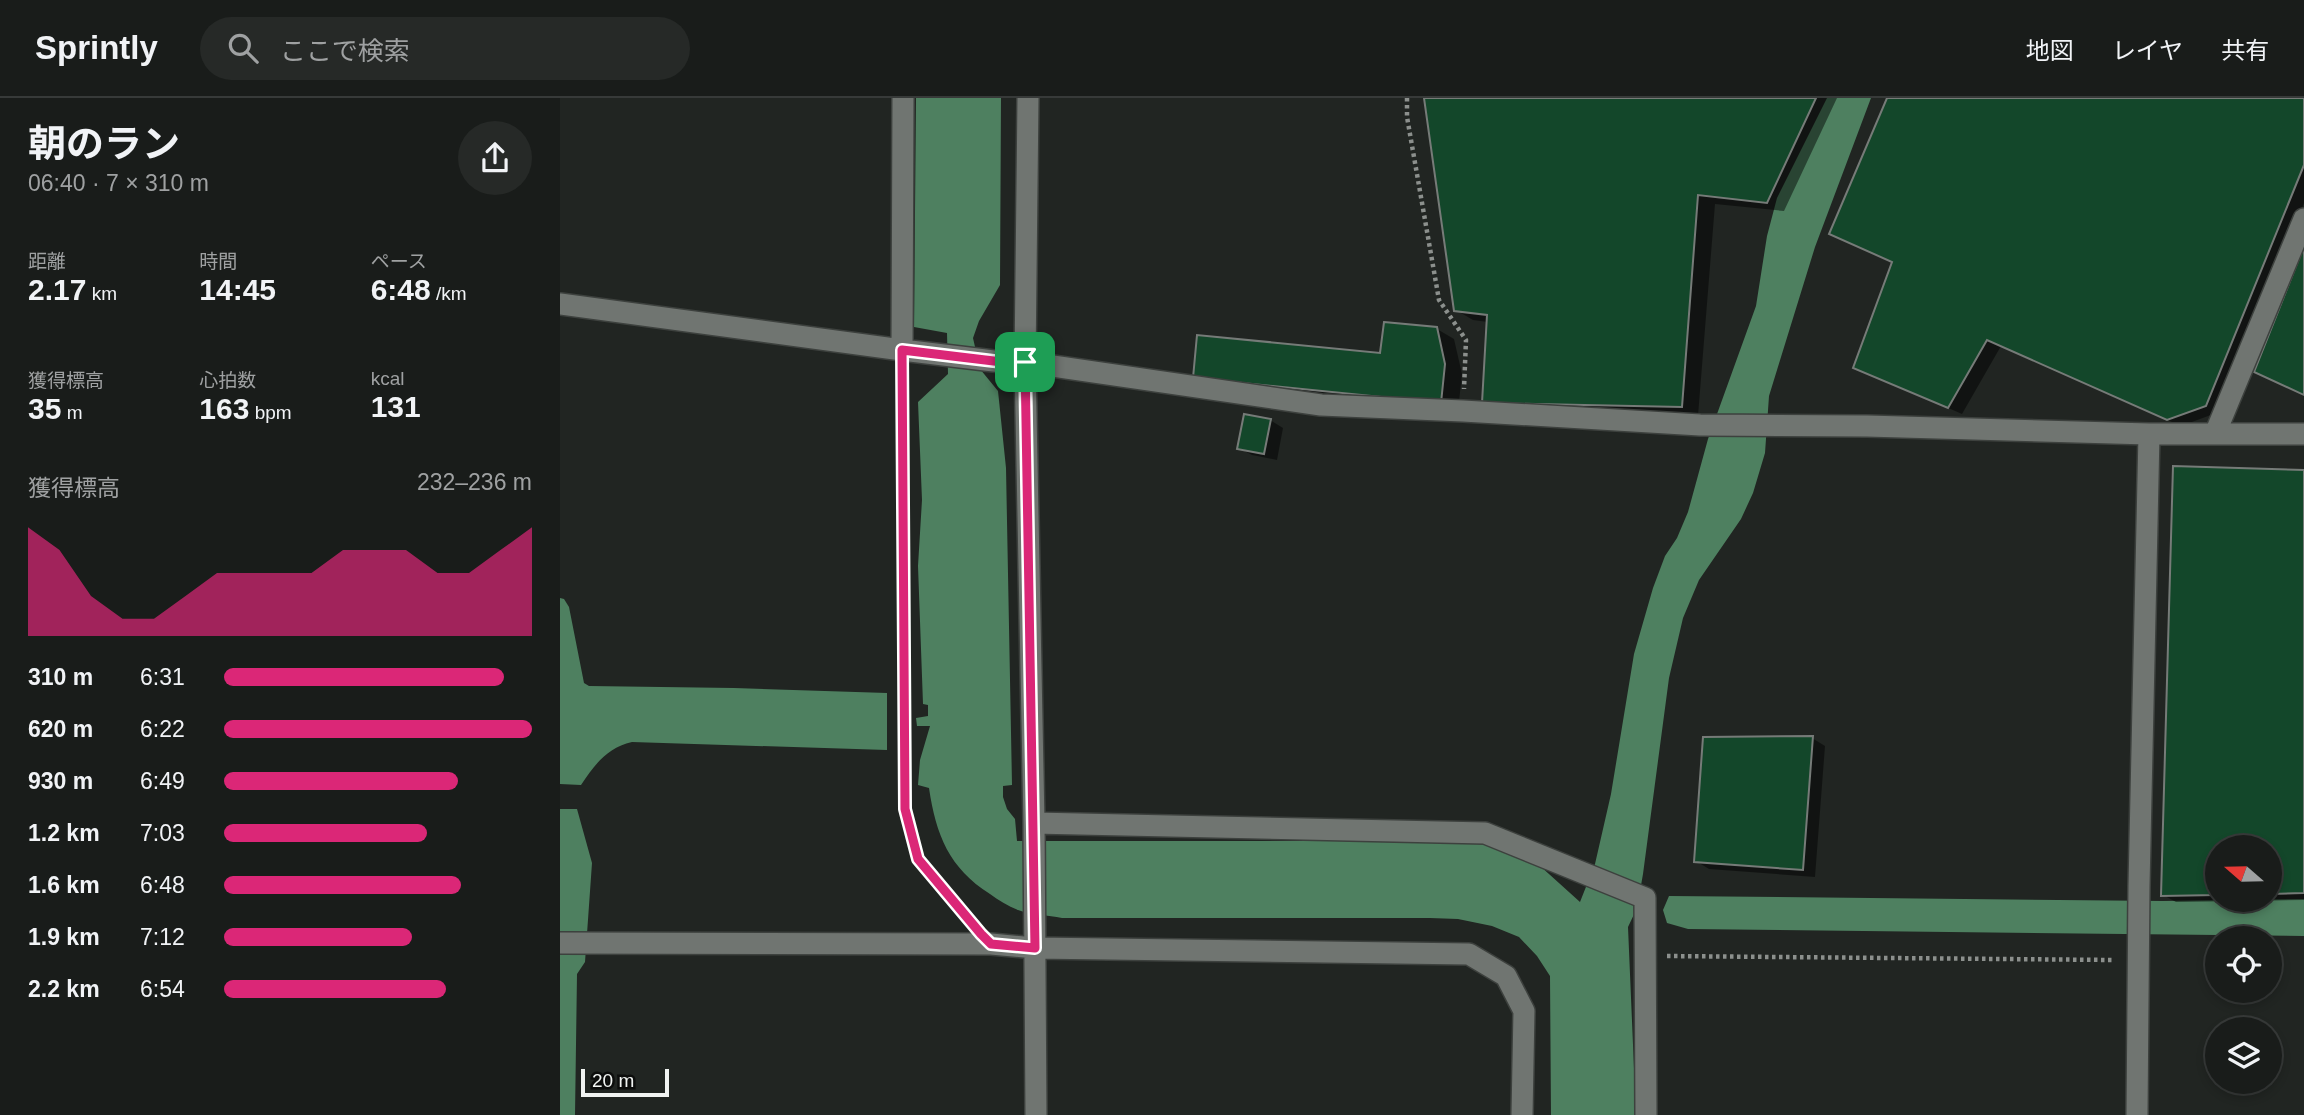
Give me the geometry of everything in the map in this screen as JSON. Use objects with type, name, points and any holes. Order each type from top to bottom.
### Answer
[{"type":"street","points":[[902,350],[903,98]]},
{"type":"street","points":[[1028,98],[1025,362],[1034,823],[1036,1115]]},
{"type":"street","points":[[2215,434],[2304,219]]},
{"type":"street","points":[[560,304],[902,350],[1002,362],[1025,362],[1321,405],[1700,425],[2304,434]]},
{"type":"street","points":[[2137,1115],[2149,433]]},
{"type":"street","points":[[1034,823],[1485,833],[1645,898],[1646,1115]]},
{"type":"street","points":[[560,943],[1035,943],[1469,954],[1506,975],[1524,1010],[1522,1115]]},
{"type":"path","points":[[1407,98],[1407,117],[1439,300],[1466,340],[1463,411]]},
{"type":"path","points":[[902,350],[905,809],[918,859],[991,944]]},
{"type":"path","points":[[1646,956],[2138,956]]},
{"type":"shaded area","points":[[916,98],[1001,98],[1000,285],[979,321],[973,338],[980,369],[998,391],[1006,468],[1012,785],[1003,786],[1003,797],[1007,809],[1015,819],[1017,841],[1383,841],[1487,844],[1539,865],[1580,902],[1595,864],[1611,794],[1634,654],[1665,556],[1677,538],[1688,512],[1708,439],[1756,306],[1767,236],[1777,198],[1827,98],[1871,98],[1815,247],[1769,396],[1765,453],[1753,493],[1741,519],[1699,580],[1683,618],[1669,678],[1643,874],[1637,908],[1628,927],[1636,1115],[1551,1115],[1550,976],[1537,956],[1519,937],[1492,926],[1458,919],[1430,918],[1062,918],[1023,912],[1007,905],[976,884],[955,861],[936,821],[929,788],[918,785],[920,760],[930,726],[917,726],[916,718],[928,716],[928,705],[923,704],[918,566],[922,500],[918,402],[948,374],[947,333],[914,327]]},
{"type":"shaded area","points":[[560,598],[564,599],[569,607],[584,683],[589,686],[887,693],[887,750],[632,742],[615,748],[602,758],[581,785],[560,784]]},
{"type":"shaded area","points":[[560,809],[577,809],[592,863],[585,962],[577,974],[575,1115],[560,1115]]},
{"type":"shaded area","points":[[1669,896],[2205,900],[2205,912],[2282,912],[2282,899],[2304,899],[2304,936],[2282,936],[2282,926],[2205,926],[2205,935],[1688,929],[1667,923],[1663,910]]},
{"type":"building","points":[[1424,98],[1816,98],[1767,203],[1698,195],[1682,407],[1482,403],[1487,315],[1454,311]]},
{"type":"building","points":[[1887,98],[2304,98],[2304,165],[2206,406],[2167,420],[1987,340],[1948,408],[1853,368],[1892,262],[1829,234]]},
{"type":"building","points":[[2304,246],[2304,395],[2254,372]]},
{"type":"building","points":[[1384,322],[1437,327],[1445,364],[1441,403],[1193,378],[1197,335],[1380,353]]},
{"type":"building","points":[[1244,414],[1271,419],[1264,454],[1237,449]]},
{"type":"building","points":[[2173,466],[2304,470],[2304,893],[2282,894],[2282,835],[2205,835],[2205,895],[2161,896]]},
{"type":"building","points":[[1813,736],[1803,870],[1694,862],[1703,737]]},
{"type":"route","points":[[902,350],[1002,362],[1025,362],[1035,948],[991,944],[981,934],[918,859],[905,809],[902,350]]}]
